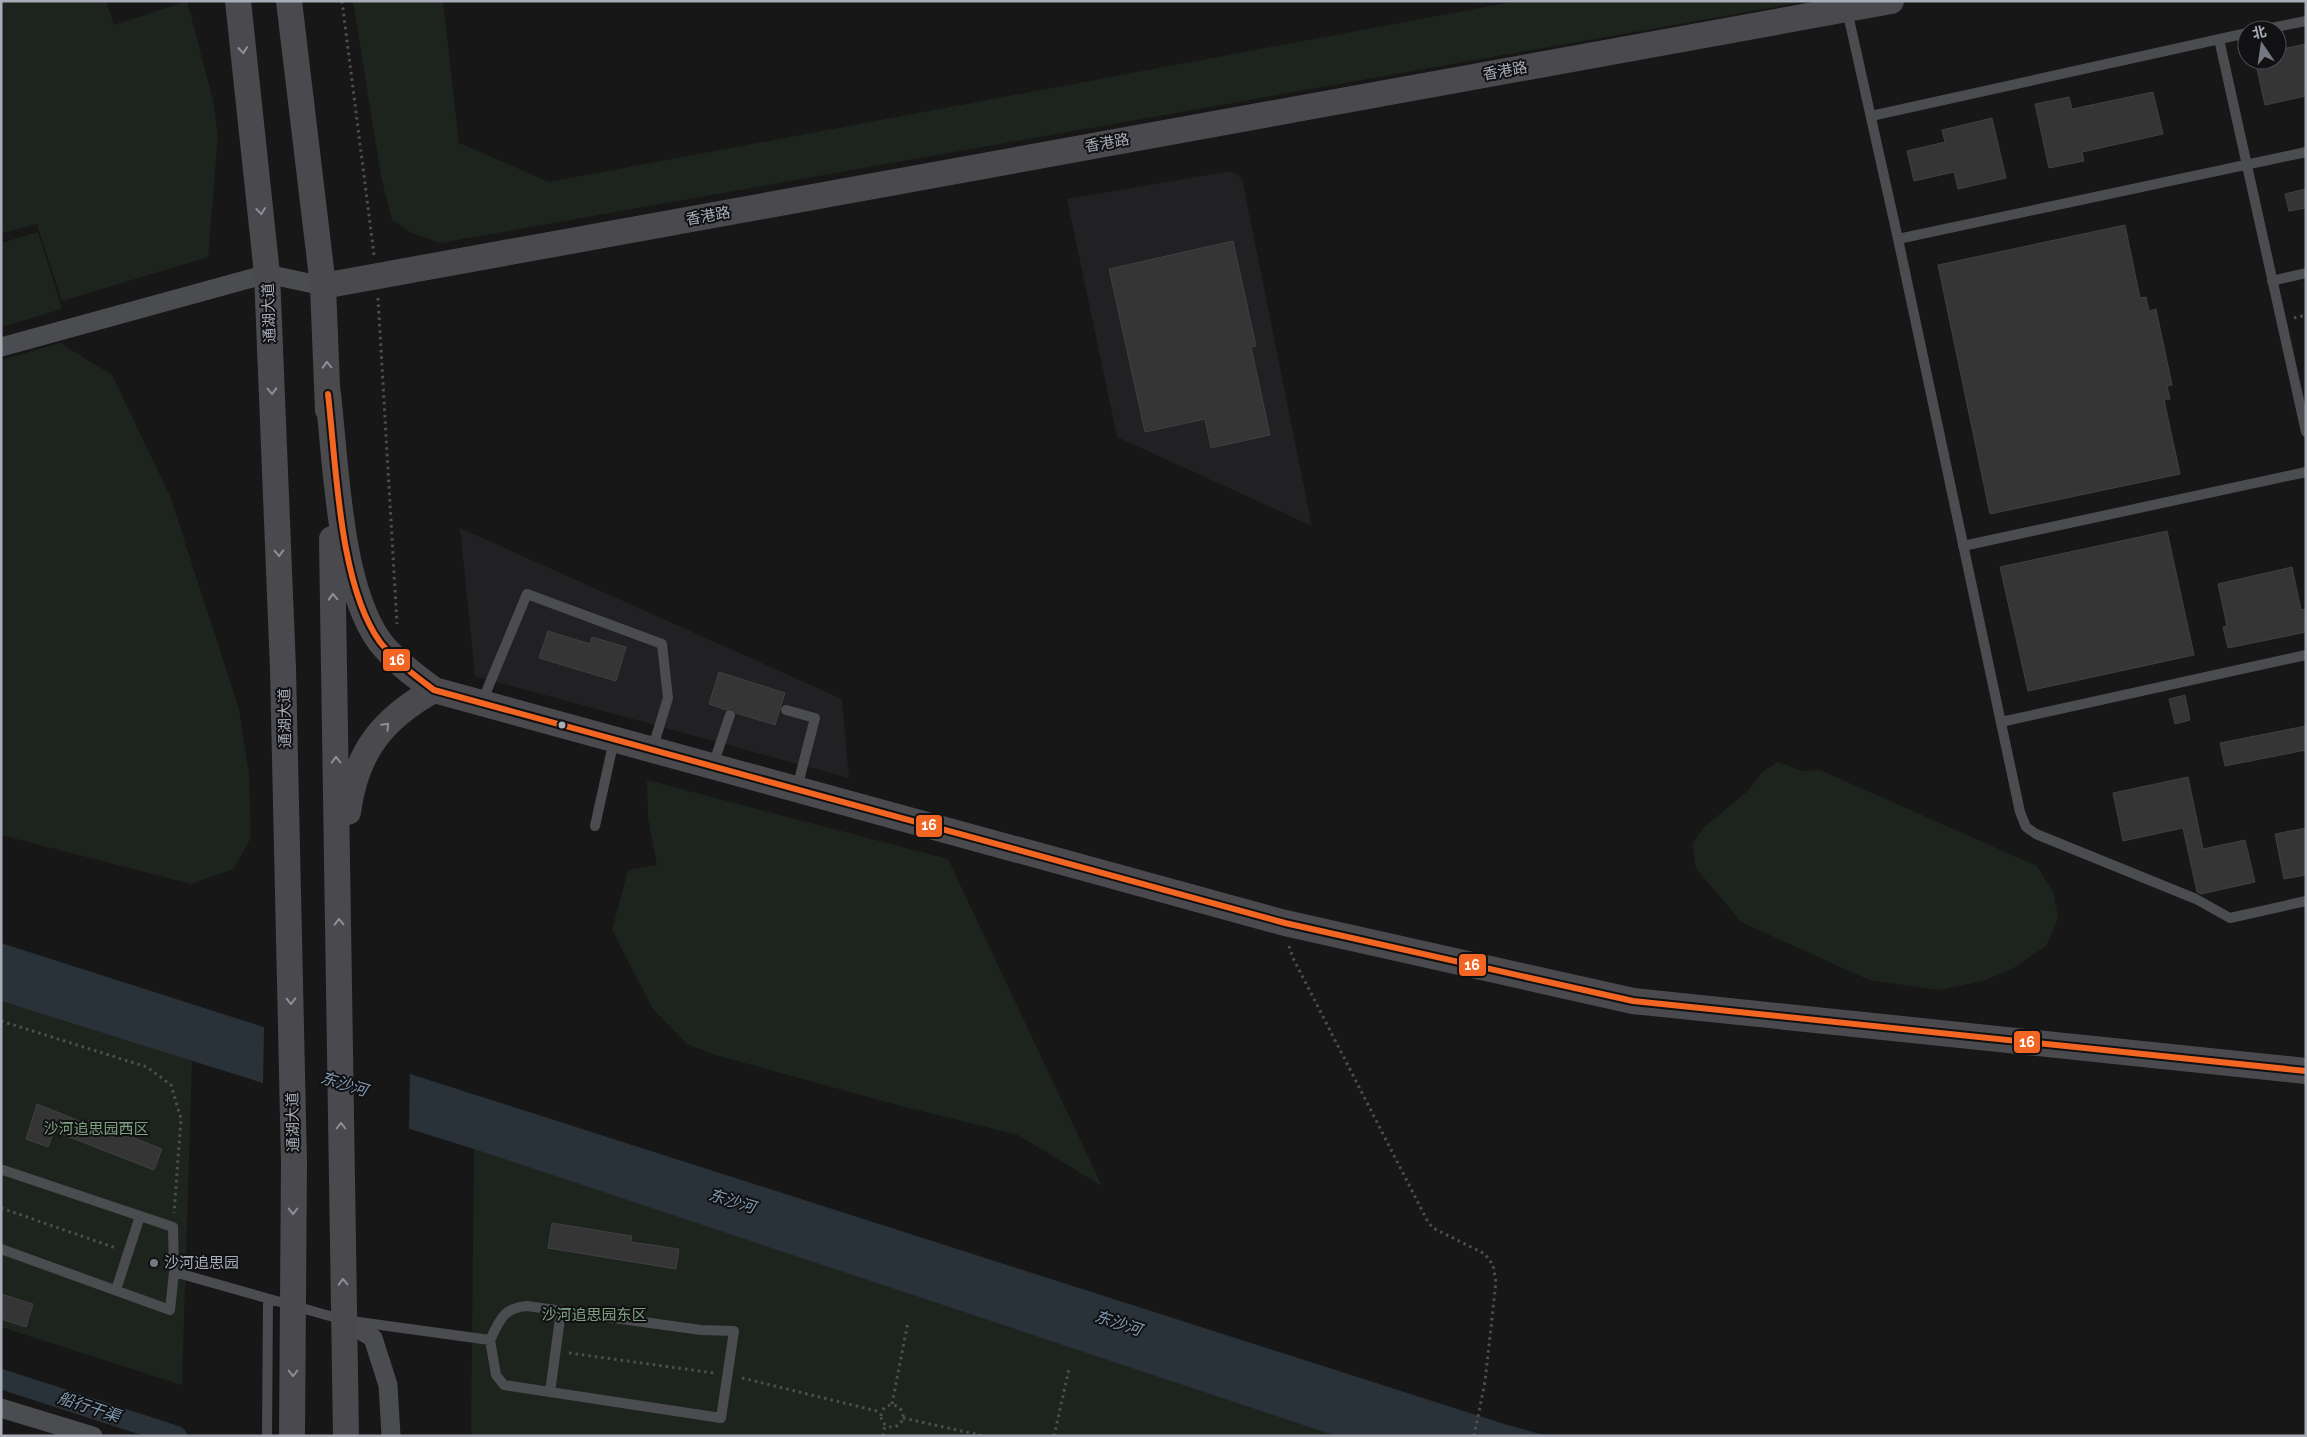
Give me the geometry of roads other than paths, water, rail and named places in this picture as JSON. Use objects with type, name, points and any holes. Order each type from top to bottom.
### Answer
[{"type":"street","name":"通湖大道","points":[[238,1],[267,274],[284,669],[294,1162],[292,1436]]},
{"type":"street","points":[[289,1],[323,286],[328,394],[339,886],[341,1174],[346,1436]]},
{"type":"street","name":"香港路","points":[[323,286],[1891,1]]},
{"type":"street","points":[[1,347],[267,274],[323,286]]},
{"type":"street","points":[[328,394],[344,538],[351,577],[379,640],[399,664],[434,690],[1285,923],[1633,1001],[2306,1071]]},
{"type":"street","points":[[339,886],[350,800],[358,768],[371,742],[393,718],[418,699],[434,690]]},
{"type":"street","points":[[344,1320],[372,1338],[388,1385],[391,1436]]},
{"type":"street","points":[[1,1408],[92,1436]]},
{"type":"lane","points":[[1847,9],[2020,812],[2026,827],[2036,834],[2196,899],[2230,918],[2306,901]]},
{"type":"lane","points":[[2287,25],[2306,21]]},
{"type":"lane","points":[[1871,116],[2237,35]]},
{"type":"lane","points":[[2219,39],[2306,432]]},
{"type":"lane","points":[[1898,239],[2306,152]]},
{"type":"lane","points":[[2272,281],[2306,273]]},
{"type":"lane","points":[[1963,546],[2306,472]]},
{"type":"lane","points":[[481,703],[527,594],[662,644],[668,698],[652,750]]},
{"type":"lane","points":[[2001,722],[2306,655]]},
{"type":"lane","points":[[786,710],[815,718],[797,789]]},
{"type":"lane","points":[[712,766],[730,715]]},
{"type":"lane","points":[[595,826],[614,740]]},
{"type":"lane","points":[[1,1171],[173,1227],[174,1272],[170,1310],[1,1249]]},
{"type":"lane","points":[[116,1290],[140,1216]]},
{"type":"lane","points":[[174,1272],[344,1320],[490,1340]]},
{"type":"lane","points":[[267,1436],[268,1300]]},
{"type":"lane","points":[[527,1306],[701,1330],[734,1331],[722,1418],[504,1384],[496,1375],[490,1340],[503,1315],[514,1308],[527,1306]]},
{"type":"lane","points":[[550,1392],[561,1311]]},
{"type":"water","name":"东沙河","points":[[1,943],[1504,1424],[1548,1436],[1336,1436],[474,1149],[1,1001]]},
{"type":"waterway","name":"船行干渠","points":[[1,1379],[177,1436]]},
{"type":"place","name":"沙河追思园","points":[[154,1263]]},
{"type":"park label","name":"沙河追思园西区","points":[[96,1129]]},
{"type":"park label","name":"沙河追思园东区","points":[[594,1315]]}]
